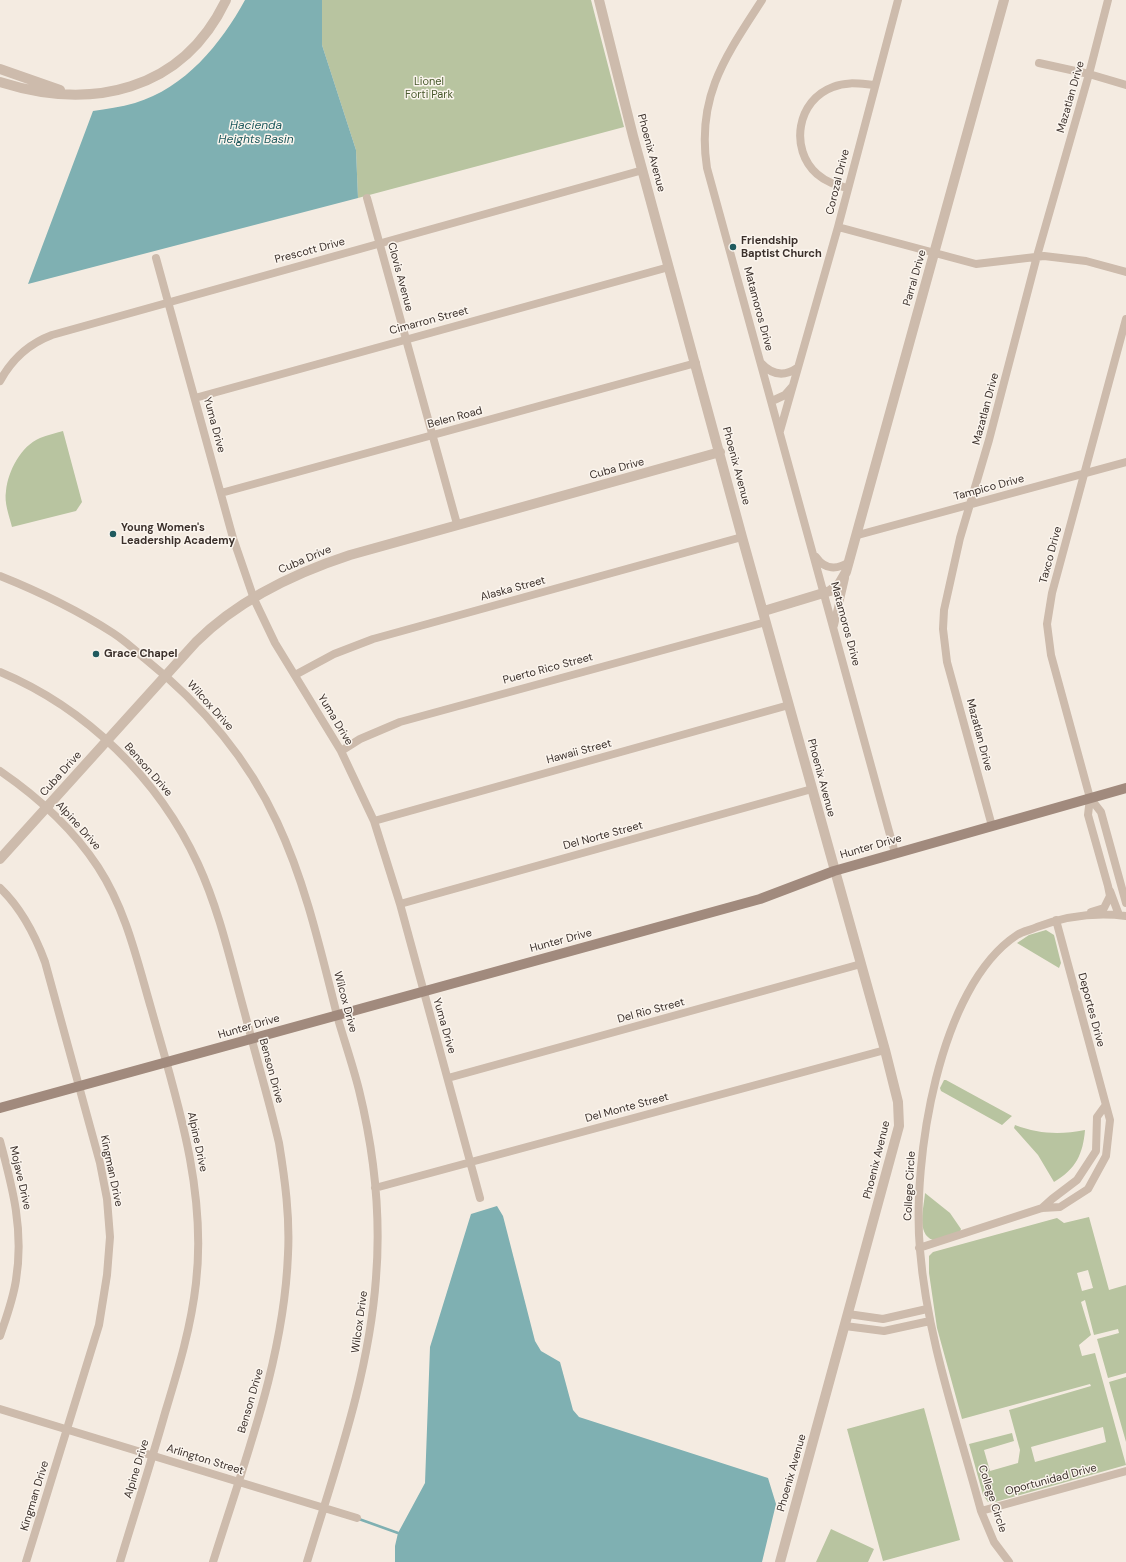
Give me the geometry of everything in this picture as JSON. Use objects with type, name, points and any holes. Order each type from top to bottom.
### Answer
[{"type":"main road","name":"Hunter Drive","points":[[0,1108],[760,899],[834,871],[895,852],[1126,788]]},
{"type":"street","points":[[0,82],[27,85],[74,94],[108,93],[124,89],[156,77],[172,66],[199,42],[218,15],[226,0]]},
{"type":"street","name":"Phoenix Avenue","points":[[598,0],[742,537],[764,611],[898,1102],[899,1126],[846,1326],[780,1562]]},
{"type":"street","name":"Matamoros Drive","points":[[762,0],[720,69],[714,82],[706,112],[704,138],[707,168],[813,554],[826,593],[834,628],[895,852]]},
{"type":"street","name":"Corozal Drive","points":[[779,432],[838,227],[847,188],[898,0]]},
{"type":"street","name":"Parral Drive","points":[[834,628],[848,567],[1004,0]]},
{"type":"street","name":"Mazatlan Drive","points":[[992,826],[947,662],[942,629],[946,596],[1037,256],[1089,74],[1108,0]]},
{"type":"street","points":[[1039,63],[1089,74],[1126,85]]},
{"type":"street","points":[[0,69],[27,85]]},
{"type":"street","points":[[847,188],[829,183],[812,169],[801,147],[800,125],[807,108],[825,90],[847,83],[875,86]]},
{"type":"street","name":"Prescott Drive","points":[[0,381],[6,370],[19,354],[41,339],[168,302],[644,170]]},
{"type":"street","name":"Clovis Avenue","points":[[367,198],[457,524]]},
{"type":"street","points":[[838,227],[976,264],[1037,256],[1086,261],[1126,272]]},
{"type":"street","name":"Yuma Drive","points":[[156,258],[233,538],[254,599],[269,632],[341,751],[374,820],[400,904],[480,1198]]},
{"type":"street","name":"Cimarron Street","points":[[195,398],[669,267]]},
{"type":"street","name":"Taxco Drive","points":[[1090,798],[1051,655],[1047,624],[1052,593],[1126,319]]},
{"type":"street","name":"Belen Road","points":[[221,494],[696,363]]},
{"type":"street","points":[[761,363],[768,370],[777,374],[785,374],[798,368]]},
{"type":"street","points":[[772,401],[785,394],[794,383]]},
{"type":"street","name":"Cuba Drive","points":[[0,859],[165,674],[206,632],[254,599],[318,566],[457,524],[720,452]]},
{"type":"street","name":"Tampico Drive","points":[[858,535],[1126,462]]},
{"type":"street","name":"Alaska Street","points":[[295,675],[334,654],[373,639],[742,537]]},
{"type":"street","points":[[813,554],[820,563],[829,568],[848,567]]},
{"type":"street","name":"Parral Drive","points":[[826,593],[839,584],[848,567]]},
{"type":"street","name":"Wilcox Drive","points":[[0,576],[62,603],[116,635],[165,674],[199,708],[242,761],[276,820],[299,876],[362,1103],[376,1188],[378,1258],[370,1334],[352,1415],[306,1562]]},
{"type":"street","points":[[764,611],[826,593]]},
{"type":"street","name":"Puerto Rico Street","points":[[341,751],[360,739],[400,722],[766,622]]},
{"type":"street","name":"Benson Drive","points":[[0,672],[39,691],[78,717],[131,765],[164,806],[198,864],[219,922],[279,1143],[287,1205],[288,1254],[282,1316],[276,1349],[238,1482],[213,1562]]},
{"type":"street","name":"Hawaii Street","points":[[374,820],[789,705]]},
{"type":"street","name":"Alpine Drive","points":[[0,771],[47,808],[79,841],[100,869],[114,896],[132,940],[189,1152],[198,1214],[198,1261],[188,1336],[120,1562]]},
{"type":"street","name":"Del Norte Street","points":[[400,904],[812,790]]},
{"type":"street","points":[[1081,914],[1104,908],[1110,896],[1088,815],[1090,798]]},
{"type":"street","points":[[1090,798],[1101,812],[1126,903]]},
{"type":"street","points":[[1108,886],[1122,915]]},
{"type":"street","name":"Kingman Drive","points":[[0,888],[24,919],[40,951],[104,1180],[110,1237],[107,1275],[99,1325],[26,1562]]},
{"type":"street","name":"College Circle","points":[[1009,1562],[994,1542],[981,1511],[927,1309],[919,1248],[920,1180],[928,1112],[942,1059],[959,1012],[978,974],[991,958],[1018,935],[1056,920],[1081,914],[1122,915]]},
{"type":"street","name":"Deportes Drive","points":[[919,1248],[1042,1208],[1060,1207],[1088,1189],[1106,1156],[1110,1120],[1056,920]]},
{"type":"street","name":"Del Rio Street","points":[[448,1078],[861,964]]},
{"type":"street","name":"Del Monte Street","points":[[376,1188],[885,1050]]},
{"type":"street","name":"Deportes Drive","points":[[1042,1208],[1077,1180],[1096,1152],[1097,1117],[1105,1106]]},
{"type":"street","name":"Mojave Drive","points":[[0,1141],[16,1205],[18,1242],[16,1280],[0,1336]]},
{"type":"street","points":[[848,1314],[883,1319],[927,1309]]},
{"type":"street","points":[[846,1326],[884,1331],[930,1321]]},
{"type":"street","name":"Arlington Street","points":[[0,1409],[357,1518]]},
{"type":"street","name":"Oportunidad Drive","points":[[981,1511],[1126,1471]]},
{"type":"green space","name":"Lionel Forti Park","points":[[322,0],[591,0],[624,127],[358,198],[356,150],[322,45]]},
{"type":"green space","points":[[63,431],[82,502],[76,511],[12,527],[6,500],[9,475],[21,453],[33,442],[43,437]]},
{"type":"green space","points":[[1046,930],[1054,935],[1061,963],[1059,968],[1017,943],[1029,935]]},
{"type":"green space","points":[[944,1080],[1012,1116],[1002,1125],[941,1091],[940,1088]]},
{"type":"green space","points":[[1015,1125],[1050,1133],[1067,1133],[1085,1130],[1080,1154],[1077,1160],[1068,1172],[1054,1182],[1038,1155],[1014,1128]]},
{"type":"green space","points":[[925,1193],[950,1213],[961,1229],[960,1232],[933,1240],[928,1237],[924,1232],[922,1220]]},
{"type":"green space","points":[[1089,1217],[1109,1290],[1126,1285],[1126,1373],[1108,1378],[1097,1339],[1119,1333],[1118,1329],[1094,1335],[1085,1300],[1081,1302],[1091,1335],[1079,1345],[1082,1356],[1095,1353],[1126,1465],[995,1502],[988,1502],[983,1495],[969,1444],[1012,1433],[1014,1441],[984,1450],[990,1471],[1018,1463],[1020,1450],[1009,1410],[1091,1386],[1090,1384],[962,1419],[937,1328],[929,1273],[929,1256],[933,1252],[1057,1218],[1064,1223]],"holes":[[[1088,1270],[1093,1288],[1082,1291],[1077,1273]],[[1103,1427],[1106,1442],[1035,1462],[1031,1447]]]},
{"type":"green space","points":[[1126,1377],[1126,1442],[1109,1382]]},
{"type":"green space","points":[[924,1408],[960,1540],[883,1561],[847,1429]]},
{"type":"green space","points":[[831,1529],[874,1549],[868,1562],[816,1562]]},
{"type":"water","name":"Hacienda Heights Basin","points":[[245,0],[322,0],[322,45],[356,150],[358,198],[28,284],[93,111],[135,103],[170,87],[200,62],[213,48],[225,33]]},
{"type":"water","points":[[497,1206],[503,1216],[535,1341],[541,1351],[560,1362],[573,1410],[579,1417],[768,1478],[776,1504],[762,1562],[395,1562],[395,1546],[398,1533],[425,1483],[430,1347],[471,1214]]},
{"type":"waterway","points":[[359,1519],[398,1533]]},
{"type":"place","name":"Friendship Baptist Church","points":[[733,247]]},
{"type":"place","name":"Young Women's Leadership Academy","points":[[113,534]]},
{"type":"place","name":"Grace Chapel","points":[[96,654]]}]
